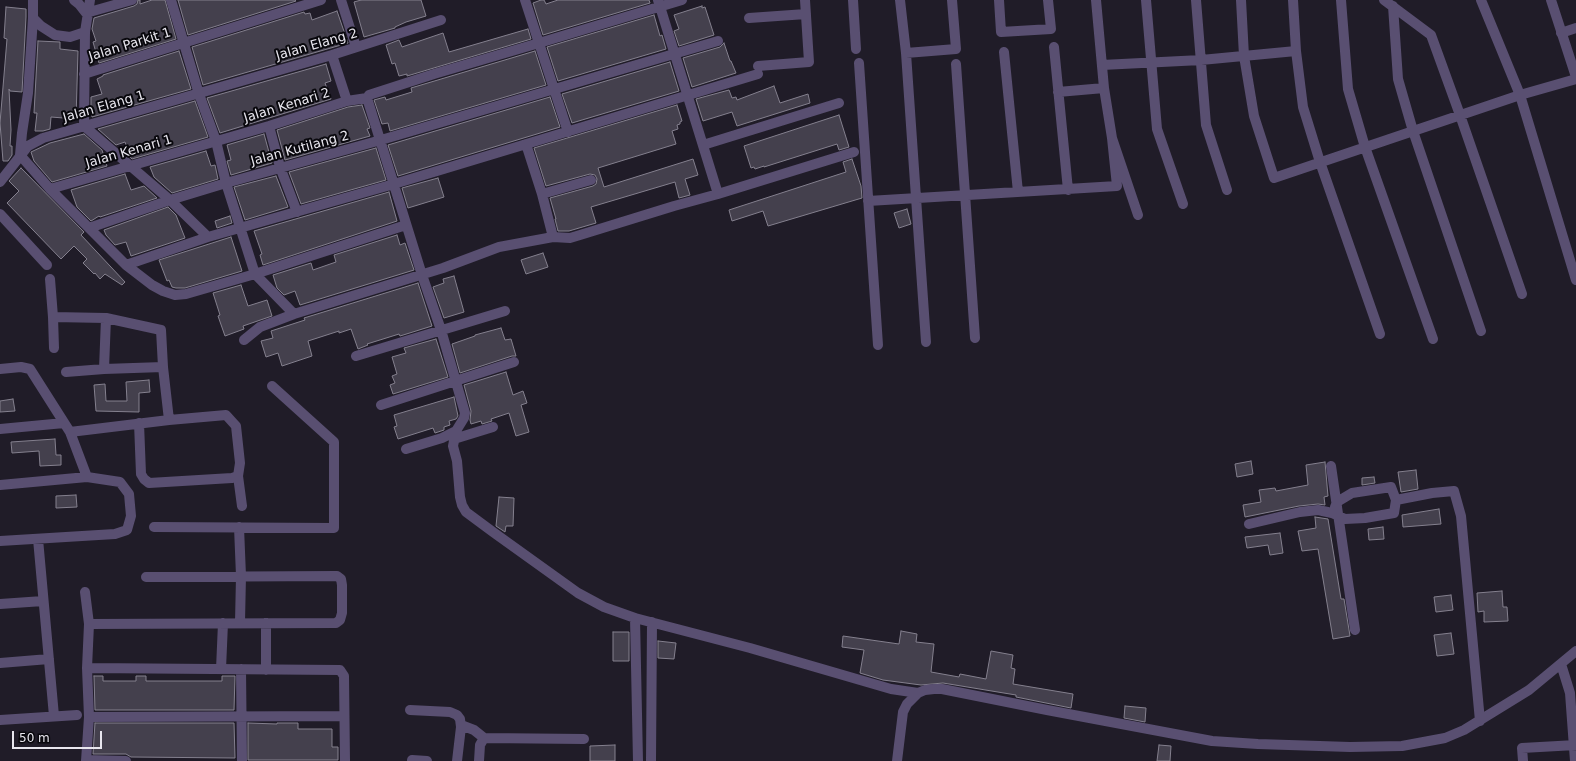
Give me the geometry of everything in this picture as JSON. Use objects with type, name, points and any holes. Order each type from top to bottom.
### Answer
[{"type":"street","points":[[33,0],[28,92],[20,155],[50,189],[126,265],[152,286],[175,295],[186,294],[255,274],[406,225]]},
{"type":"street","points":[[74,0],[86,14]]},
{"type":"street","points":[[90,0],[86,14],[85,32],[84,126],[170,200],[208,237]]},
{"type":"street","points":[[86,14],[132,0]]},
{"type":"street","points":[[171,0],[216,141],[226,183],[255,274],[294,314]]},
{"type":"street","name":"Jalan Parkit 1","points":[[84,74],[321,0]]},
{"type":"street","points":[[526,0],[568,132]]},
{"type":"street","name":"Jalan Kenari 2","points":[[216,141],[347,101],[367,98],[369,95],[427,76],[659,3],[682,0]]},
{"type":"street","points":[[126,265],[208,237],[394,184],[688,96],[758,70],[809,62],[805,0]]},
{"type":"street","points":[[853,0],[856,49]]},
{"type":"street","points":[[900,0],[906,53],[926,342]]},
{"type":"street","points":[[906,53],[956,49],[952,0]]},
{"type":"street","points":[[999,0],[1001,32],[1051,29],[1048,0]]},
{"type":"street","points":[[868,202],[1117,186],[1112,138],[1104,88],[1096,0]]},
{"type":"street","points":[[1146,0],[1157,129],[1183,204]]},
{"type":"street","points":[[1196,0],[1206,126],[1227,190]]},
{"type":"street","points":[[1241,0],[1244,56],[1254,116],[1274,178],[1520,95],[1576,78],[1550,0]]},
{"type":"street","points":[[1293,0],[1296,51],[1304,107],[1320,162],[1380,334]]},
{"type":"street","points":[[1341,0],[1348,89],[1365,147],[1433,339]]},
{"type":"street","points":[[1482,0],[1520,95],[1576,280]]},
{"type":"street","points":[[344,1],[356,47]]},
{"type":"street","points":[[659,3],[718,194]]},
{"type":"street","points":[[1389,3],[1431,35],[1522,294]]},
{"type":"street","points":[[1389,3],[1398,79],[1413,131],[1481,331]]},
{"type":"street","points":[[749,18],[806,14]]},
{"type":"street","points":[[33,18],[54,35],[70,37],[85,32]]},
{"type":"street","name":"Jalan Elang 2","points":[[200,94],[281,68],[332,55],[442,20]]},
{"type":"street","points":[[1561,33],[1576,28]]},
{"type":"street","name":"Jalan Kutilang 2","points":[[89,228],[170,200],[226,183],[555,90],[718,41]]},
{"type":"street","points":[[1054,47],[1068,190]]},
{"type":"street","points":[[1102,65],[1152,64],[1296,51]]},
{"type":"street","points":[[1004,52],[1018,192]]},
{"type":"street","points":[[332,55],[347,101]]},
{"type":"street","points":[[859,64],[878,345]]},
{"type":"street","points":[[956,64],[975,338]]},
{"type":"street","points":[[1058,92],[1104,88]]},
{"type":"street","name":"Jalan Elang 1","points":[[0,182],[20,155],[35,141],[200,94]]},
{"type":"street","points":[[367,98],[406,225],[441,330],[465,413],[455,435],[453,446],[457,461],[460,497],[466,512],[578,592],[604,607],[635,618],[757,650],[891,689],[918,693]]},
{"type":"street","points":[[703,145],[839,103]]},
{"type":"street","points":[[269,126],[280,167],[297,212]]},
{"type":"street","points":[[1112,138],[1138,214]]},
{"type":"street","name":"Jalan Kenari 1","points":[[50,189],[216,141]]},
{"type":"street","points":[[526,144],[542,194],[553,237]]},
{"type":"street","points":[[244,340],[260,327],[294,314],[422,275],[499,247],[553,237],[570,238],[854,152]]},
{"type":"street","points":[[542,194],[591,180]]},
{"type":"street","points":[[0,214],[47,265]]},
{"type":"street","points":[[50,279],[54,348]]},
{"type":"street","points":[[356,356],[505,311]]},
{"type":"street","points":[[53,317],[106,318],[161,330],[163,368],[169,420]]},
{"type":"street","points":[[104,369],[106,318]]},
{"type":"street","points":[[381,405],[514,362]]},
{"type":"street","points":[[66,372],[104,369],[163,368]]},
{"type":"street","points":[[0,369],[30,369],[70,432],[87,477]]},
{"type":"street","points":[[154,527],[334,528],[334,442],[272,386]]},
{"type":"street","points":[[70,432],[139,423],[226,415],[236,426],[240,463],[238,476],[242,506]]},
{"type":"street","points":[[0,429],[64,423]]},
{"type":"street","points":[[139,423],[141,474],[149,483],[232,478],[238,476]]},
{"type":"street","points":[[406,448],[492,427]]},
{"type":"street","points":[[1331,466],[1337,502],[1336,515],[1355,630]]},
{"type":"street","points":[[0,485],[87,477],[120,482],[129,494],[131,516],[127,530],[115,534],[0,541]]},
{"type":"street","points":[[1249,524],[1300,512],[1318,510],[1345,519],[1365,518],[1394,513],[1396,500],[1391,488],[1352,493],[1337,502]]},
{"type":"street","points":[[1396,500],[1454,491],[1461,516],[1480,721]]},
{"type":"street","points":[[239,527],[240,622]]},
{"type":"street","points":[[38,539],[54,716]]},
{"type":"street","points":[[89,624],[240,622],[266,624],[336,623],[340,620],[342,613],[341,579],[337,576],[146,577]]},
{"type":"street","points":[[86,592],[89,624],[87,668],[89,717],[86,761],[126,761]]},
{"type":"street","points":[[0,604],[44,601]]},
{"type":"street","points":[[635,618],[638,758],[650,759],[652,622]]},
{"type":"street","points":[[221,669],[223,623]]},
{"type":"street","points":[[266,624],[266,670]]},
{"type":"street","points":[[897,761],[903,712],[907,704],[918,693],[925,690],[942,689],[1212,741],[1350,747],[1402,746],[1444,738],[1464,730],[1529,690],[1576,651]]},
{"type":"street","points":[[0,663],[49,659]]},
{"type":"street","points":[[1561,664],[1570,693],[1575,761]]},
{"type":"street","points":[[87,668],[340,670],[344,676],[345,761]]},
{"type":"street","points":[[240,669],[242,761]]},
{"type":"street","points":[[410,710],[450,712],[457,715],[460,719],[461,725],[457,761]]},
{"type":"street","points":[[0,720],[77,715]]},
{"type":"street","points":[[89,717],[344,716]]},
{"type":"street","points":[[461,725],[474,730],[484,738],[584,739]]},
{"type":"street","points":[[479,761],[480,745],[484,738]]},
{"type":"street","points":[[1523,761],[1522,748],[1575,745]]},
{"type":"street","points":[[412,760],[427,761]]},
{"type":"building","points":[[138,0],[140,0],[140,4],[152,0],[165,0],[176,39],[99,63],[93,42],[96,41],[92,29],[94,18],[134,6],[137,4]]},
{"type":"building","points":[[178,0],[295,0],[296,1],[188,35]]},
{"type":"building","points":[[361,0],[421,0],[426,16],[406,22],[395,28],[364,37],[354,2]]},
{"type":"building","points":[[544,0],[546,4],[558,0],[649,0],[650,3],[543,35],[533,3]]},
{"type":"building","points":[[702,6],[702,8],[705,7],[714,35],[679,46],[674,31],[679,29],[674,15]]},
{"type":"building","points":[[6,7],[26,9],[26,17],[22,92],[10,91],[9,89],[11,130],[10,146],[12,146],[12,155],[8,161],[3,161],[0,123],[7,39],[4,38]]},
{"type":"building","points":[[337,11],[348,43],[203,85],[192,47],[304,12],[305,14],[310,13],[312,20]]},
{"type":"building","points":[[654,15],[660,36],[662,35],[666,49],[558,81],[547,47]]},
{"type":"building","points":[[528,29],[531,39],[407,76],[407,74],[399,76],[395,63],[392,64],[386,45],[399,40],[402,47],[443,33],[449,52]]},
{"type":"building","points":[[38,41],[60,42],[60,49],[78,51],[76,119],[51,117],[50,129],[43,131],[35,131],[37,113],[34,113]]},
{"type":"building","points":[[724,43],[736,73],[692,87],[683,58],[720,47]]},
{"type":"building","points":[[179,51],[191,89],[92,117],[91,97],[102,94],[97,79],[103,75]]},
{"type":"building","points":[[535,51],[546,85],[390,131],[388,123],[382,124],[374,100],[385,97],[386,100],[412,92],[411,88]]},
{"type":"building","points":[[670,62],[679,91],[572,123],[562,94]]},
{"type":"building","points":[[326,64],[331,81],[325,83],[331,99],[220,133],[207,98]]},
{"type":"building","points":[[774,86],[780,103],[808,94],[810,103],[737,126],[732,112],[703,121],[696,99],[729,90],[732,98],[736,97],[737,100]]},
{"type":"building","points":[[550,97],[560,127],[398,176],[388,145]]},
{"type":"building","points":[[195,101],[208,137],[132,159],[125,142],[116,145],[98,129]]},
{"type":"building","points":[[362,105],[370,128],[367,129],[370,136],[285,160],[277,130],[348,107]]},
{"type":"building","points":[[677,105],[682,121],[677,125],[678,129],[672,131],[676,144],[598,168],[604,187],[693,159],[698,175],[685,179],[690,195],[679,198],[675,182],[591,207],[596,223],[569,231],[558,231],[550,198],[593,186],[596,184],[597,179],[595,175],[590,174],[546,186],[534,148]]},
{"type":"building","points":[[839,115],[849,147],[839,150],[837,144],[764,167],[755,169],[754,167],[751,168],[744,146]]},
{"type":"building","points":[[84,134],[102,150],[107,166],[52,182],[34,161],[31,152],[50,143]]},
{"type":"building","points":[[264,134],[272,163],[231,175],[227,161],[231,160],[227,145]]},
{"type":"building","points":[[376,148],[386,180],[301,204],[289,172]]},
{"type":"building","points":[[206,151],[211,166],[215,165],[218,179],[172,193],[154,177],[150,167]]},
{"type":"building","points":[[852,159],[861,186],[862,198],[768,226],[763,211],[732,221],[729,210],[846,172],[843,162]]},
{"type":"building","points":[[21,168],[84,232],[81,235],[125,282],[122,285],[105,274],[100,279],[83,263],[87,259],[74,246],[61,259],[7,203],[19,191],[9,181]]},
{"type":"building","points":[[125,174],[131,190],[144,186],[157,198],[100,217],[99,216],[91,221],[77,207],[71,190]]},
{"type":"building","points":[[276,176],[288,207],[245,220],[234,187]]},
{"type":"building","points":[[438,178],[444,197],[408,208],[402,188]]},
{"type":"building","points":[[389,192],[397,221],[263,265],[260,255],[262,254],[254,231]]},
{"type":"building","points":[[168,207],[176,215],[185,238],[131,256],[126,242],[115,245],[106,235],[104,230]]},
{"type":"building","points":[[907,209],[911,224],[899,228],[894,213]]},
{"type":"building","points":[[230,216],[232,223],[217,228],[215,221]]},
{"type":"building","points":[[397,235],[400,245],[405,243],[414,270],[300,305],[295,291],[284,295],[277,288],[273,275],[311,263],[313,270],[336,262],[334,255]]},
{"type":"building","points":[[231,237],[242,271],[185,288],[172,287],[169,280],[167,281],[159,260]]},
{"type":"building","points":[[543,253],[548,267],[526,274],[521,260]]},
{"type":"building","points":[[454,276],[464,312],[444,318],[433,287],[444,283],[443,279]]},
{"type":"building","points":[[418,283],[432,326],[400,336],[399,334],[367,344],[368,345],[358,349],[351,329],[339,333],[339,331],[308,341],[312,356],[282,366],[278,353],[266,357],[261,341],[273,338],[271,331],[305,320],[304,318]]},
{"type":"building","points":[[241,285],[248,306],[267,300],[272,316],[243,326],[244,329],[225,336],[218,316],[220,315],[213,293]]},
{"type":"building","points":[[501,328],[505,340],[511,339],[516,356],[460,373],[452,344],[475,335]]},
{"type":"building","points":[[436,339],[448,377],[393,394],[390,385],[395,383],[392,376],[397,374],[392,357],[406,353],[404,348]]},
{"type":"building","points":[[506,372],[513,395],[523,391],[527,403],[521,405],[529,432],[516,436],[509,413],[491,419],[492,421],[482,424],[481,421],[471,424],[471,411],[464,385]]},
{"type":"building","points":[[149,380],[150,392],[139,393],[139,412],[96,411],[94,385],[105,384],[106,401],[127,401],[126,382]]},
{"type":"building","points":[[454,397],[458,416],[456,419],[449,421],[450,425],[444,427],[444,430],[435,433],[433,428],[398,439],[394,427],[397,426],[394,415]]},
{"type":"building","points":[[13,399],[15,411],[0,412],[0,401]]},
{"type":"building","points":[[55,439],[56,455],[61,455],[61,465],[40,466],[39,451],[12,453],[11,442]]},
{"type":"building","points":[[1251,461],[1253,474],[1237,477],[1235,464]]},
{"type":"building","points":[[1325,462],[1328,496],[1324,497],[1325,505],[1318,504],[1299,506],[1245,517],[1243,505],[1261,502],[1259,490],[1275,488],[1276,491],[1308,485],[1306,465]]},
{"type":"building","points":[[1416,470],[1418,489],[1401,492],[1398,472]]},
{"type":"building","points":[[1374,477],[1375,483],[1362,485],[1362,478]]},
{"type":"building","points":[[76,495],[77,507],[56,508],[56,496]]},
{"type":"building","points":[[499,497],[514,498],[513,526],[506,526],[505,532],[496,526]]},
{"type":"building","points":[[1439,509],[1441,524],[1403,527],[1402,515]]},
{"type":"building","points":[[1315,517],[1328,519],[1341,599],[1344,599],[1350,636],[1333,639],[1318,549],[1302,551],[1298,531],[1316,528]]},
{"type":"building","points":[[1383,527],[1384,539],[1369,540],[1368,529]]},
{"type":"building","points":[[1280,533],[1283,553],[1270,555],[1268,545],[1247,548],[1245,537]]},
{"type":"building","points":[[1502,591],[1503,607],[1507,607],[1508,621],[1484,622],[1484,611],[1478,612],[1477,593]]},
{"type":"building","points":[[1451,595],[1453,610],[1436,612],[1434,597]]},
{"type":"building","points":[[901,631],[917,634],[916,642],[934,644],[931,672],[959,677],[960,674],[986,679],[991,651],[1013,655],[1011,668],[1015,669],[1013,684],[1073,694],[1071,708],[1016,697],[1016,695],[943,683],[921,685],[883,680],[860,673],[864,650],[842,647],[843,636],[899,644]]},
{"type":"building","points":[[613,632],[629,632],[629,661],[613,661]]},
{"type":"building","points":[[1451,633],[1454,654],[1437,656],[1434,635]]},
{"type":"building","points":[[658,641],[676,643],[674,659],[658,658]]},
{"type":"building","points":[[94,676],[103,676],[103,681],[136,681],[136,676],[146,676],[146,681],[222,681],[222,676],[235,676],[234,710],[95,710]]},
{"type":"building","points":[[1125,706],[1146,708],[1145,722],[1124,718]]},
{"type":"building","points":[[95,723],[234,723],[235,758],[131,757],[126,754],[93,754]]},
{"type":"building","points":[[248,723],[298,723],[298,729],[332,729],[332,747],[338,747],[338,760],[248,760]]},
{"type":"building","points":[[615,745],[615,761],[590,761],[590,746]]},
{"type":"building","points":[[1159,745],[1171,746],[1170,761],[1157,761]]}]
